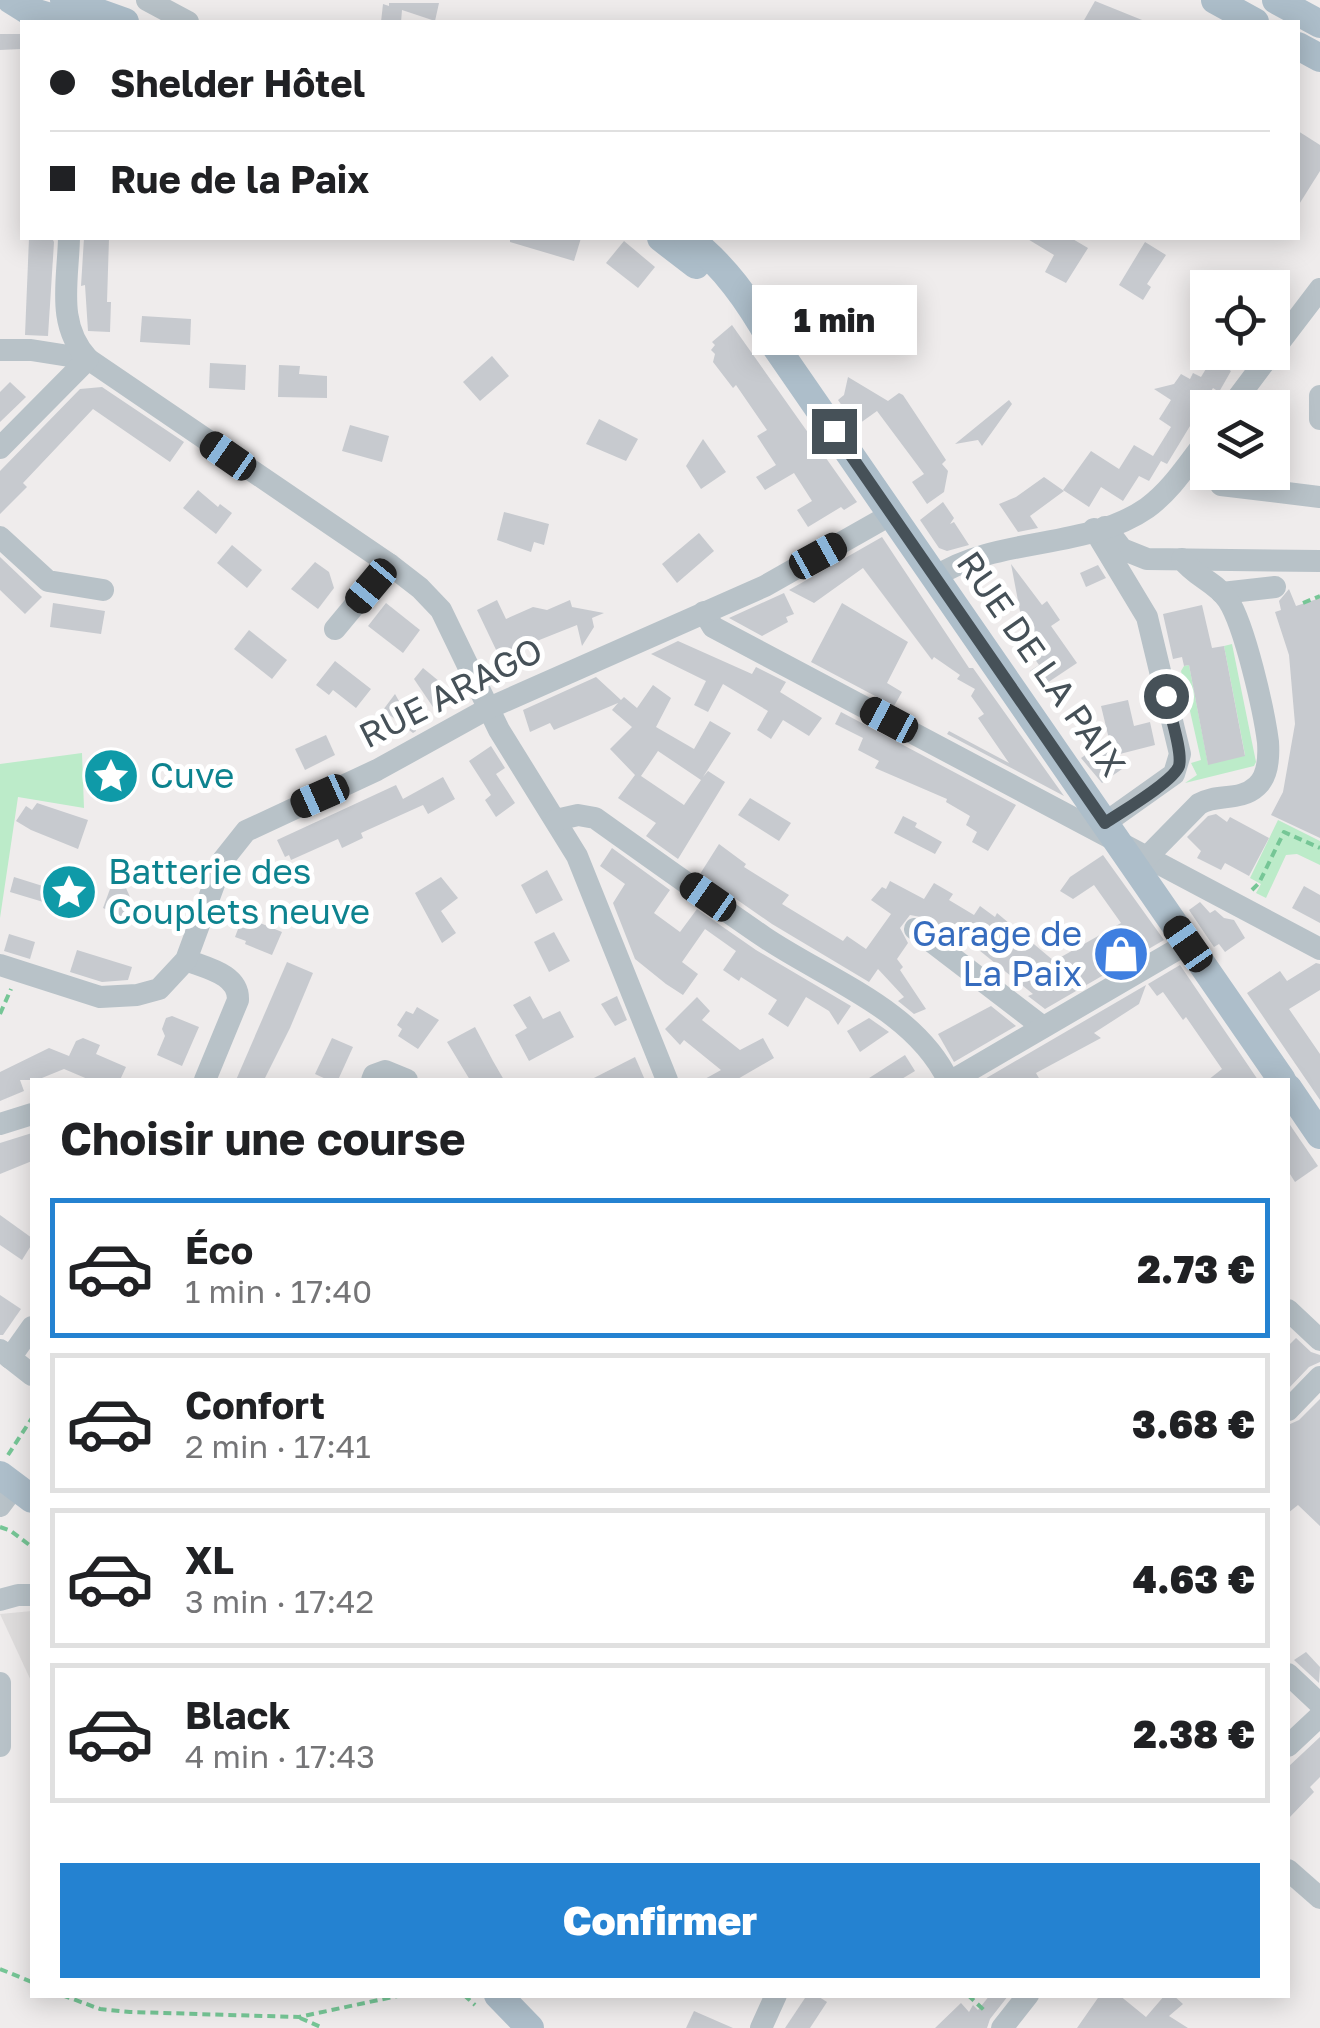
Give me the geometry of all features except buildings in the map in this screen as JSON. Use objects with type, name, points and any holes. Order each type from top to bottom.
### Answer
[{"type":"main road","points":[[11,0],[27,10],[60,20]]},
{"type":"main road","points":[[64,0],[111,20]]},
{"type":"main road","points":[[1215,0],[1251,20]]},
{"type":"main road","points":[[1276,0],[1320,24]]},
{"type":"main road","points":[[663,240],[702,271],[772,340]]},
{"type":"main road","points":[[690,240],[714,259],[756,312],[772,340]]},
{"type":"main road","name":"RUE DE LA PAIX","points":[[772,340],[1281,1078]]},
{"type":"main road","points":[[1290,1091],[1320,1135]]},
{"type":"main road","points":[[501,1998],[530,2028]]},
{"type":"street","points":[[147,0],[184,20]]},
{"type":"street","points":[[69,240],[66,319],[73,341],[88,359],[388,564],[441,610],[499,730],[587,878],[666,1078]]},
{"type":"street","points":[[1290,329],[1320,290]]},
{"type":"street","points":[[0,350],[31,350],[88,359]]},
{"type":"street","points":[[0,448],[88,359]]},
{"type":"street","points":[[1320,396],[1320,419]]},
{"type":"street","points":[[935,576],[967,560],[1132,517],[1165,493],[1190,461]]},
{"type":"street","points":[[1259,490],[1320,498]]},
{"type":"street","name":"RUE ARAGO","points":[[0,965],[100,997],[120,998],[159,989],[186,960],[223,860],[246,831],[377,770],[490,708],[765,586],[892,514]]},
{"type":"street","points":[[1099,528],[1135,556],[1320,562]]},
{"type":"street","points":[[1099,528],[1147,617],[1180,761],[1170,778],[1111,832]]},
{"type":"street","points":[[0,537],[48,581],[102,590]]},
{"type":"street","points":[[1147,857],[1199,804],[1207,799],[1247,794],[1262,779],[1266,768],[1268,741],[1239,625],[1222,593],[1182,560]]},
{"type":"street","points":[[1222,593],[1280,587],[1281,561]]},
{"type":"street","points":[[335,629],[388,564]]},
{"type":"street","points":[[704,612],[713,627],[1111,832],[1147,857],[1320,949]]},
{"type":"street","points":[[556,820],[588,814],[595,818],[776,945],[896,1020],[937,1058],[949,1078]]},
{"type":"street","points":[[916,929],[1043,1028]]},
{"type":"street","points":[[954,1078],[1188,944]]},
{"type":"street","points":[[186,960],[231,979],[238,990],[238,1000],[206,1078]]},
{"type":"street","points":[[373,1077],[385,1072],[402,1078]]},
{"type":"street","points":[[0,1124],[30,1115]]},
{"type":"street","points":[[1290,1312],[1320,1340]]},
{"type":"street","points":[[30,1329],[5,1354],[30,1373]]},
{"type":"street","points":[[1290,1408],[1320,1377]]},
{"type":"street","points":[[0,1600],[30,1595]]},
{"type":"street","points":[[1290,1676],[1320,1704]]},
{"type":"street","points":[[0,1684],[0,1746]]},
{"type":"street","points":[[1290,1744],[1320,1716]]},
{"type":"street","points":[[1290,1872],[1320,1898]]},
{"type":"street","points":[[761,2028],[775,1998]]},
{"type":"street","points":[[1002,2028],[1026,1998]]},
{"type":"path","points":[[1303,604],[1320,596]]},
{"type":"path","points":[[1237,905],[1259,883],[1284,832],[1320,848]]},
{"type":"path","points":[[11,1485],[30,1424]]},
{"type":"path","points":[[0,1527],[30,1545]]},
{"type":"path","points":[[0,1970],[30,1981]]},
{"type":"path","points":[[70,1998],[100,2009],[130,2012],[299,2017],[388,1998]]},
{"type":"path","points":[[971,1998],[1002,2028]]},
{"type":"path","points":[[299,2017],[323,2028]]},
{"type":"shaded area","points":[[30,1611],[30,1679],[0,1614]]},
{"type":"green space","points":[[1232,644],[1256,762],[1254,766],[1185,783],[1197,775],[1191,763],[1201,760],[1181,671],[1184,666],[1189,665],[1208,764],[1245,755],[1224,646]]},
{"type":"green space","points":[[82,753],[84,808],[18,797],[0,918],[0,764]]},
{"type":"green space","points":[[1278,820],[1320,841],[1320,865],[1297,854],[1286,855],[1266,898],[1256,893],[1261,884],[1250,878]]},
{"type":"place","name":"Cuve","points":[[111,776]]},
{"type":"place","name":"Batterie des Couplets neuve","points":[[69,892]]},
{"type":"place","name":"Garage de La Paix","points":[[1121,954]]},
{"type":"route","points":[[834,431],[1105,823],[1170,778],[1179,766],[1180,754],[1166,696]]}]
